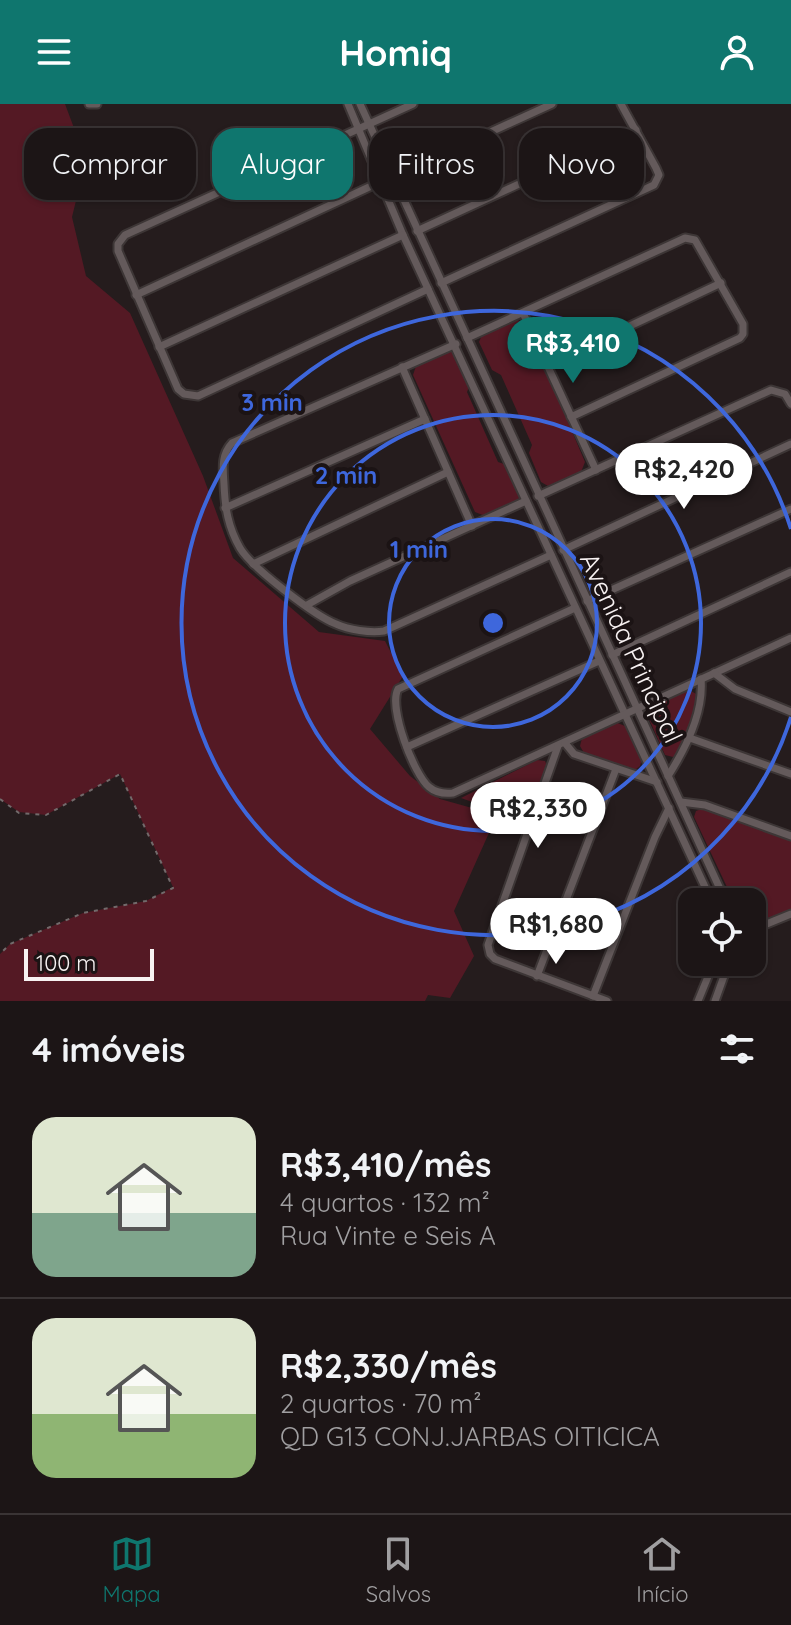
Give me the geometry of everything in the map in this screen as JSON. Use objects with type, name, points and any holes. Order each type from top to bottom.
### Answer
[{"type":"street","name":"Avenida Principal","points":[[348,104],[369,156]]},
{"type":"street","name":"Avenida Principal","points":[[360,104],[371,128]]},
{"type":"street","points":[[413,104],[125,235],[118,244],[118,251],[178,389],[184,394],[198,396],[428,289]]},
{"type":"street","points":[[499,128],[552,104]]},
{"type":"street","points":[[621,104],[635,128]]},
{"type":"street","points":[[644,145],[659,175],[657,181],[644,191]]},
{"type":"street","points":[[417,231],[519,184]]},
{"type":"street","points":[[136,295],[369,187]]},
{"type":"street","name":"Avenida Principal","points":[[388,200],[706,888]]},
{"type":"street","name":"Avenida Principal","points":[[403,200],[720,888]]},
{"type":"street","points":[[441,283],[625,200]]},
{"type":"street","points":[[159,347],[403,235]]},
{"type":"street","points":[[467,338],[685,238],[695,240],[743,324],[743,334],[571,417]]},
{"type":"street","points":[[547,365],[721,283]]},
{"type":"street","points":[[523,313],[596,470]]},
{"type":"street","points":[[456,344],[238,440],[225,450],[228,523],[241,549],[253,564],[307,605],[337,625],[374,632],[384,631],[551,555]]},
{"type":"street","points":[[402,367],[472,526]]},
{"type":"street","points":[[538,496],[776,389],[785,394],[791,404]]},
{"type":"street","points":[[491,423],[503,418]]},
{"type":"street","points":[[225,508],[425,419]]},
{"type":"street","points":[[563,550],[791,444]]},
{"type":"street","points":[[253,564],[448,472]]},
{"type":"street","points":[[307,605],[350,581],[526,501]]},
{"type":"street","points":[[587,601],[791,509]]},
{"type":"street","points":[[612,655],[791,572]]},
{"type":"street","points":[[575,608],[403,686],[395,694],[394,701],[407,747],[426,785],[445,794],[453,793],[791,638]]},
{"type":"street","points":[[407,747],[599,661]]},
{"type":"street","points":[[714,673],[735,689],[789,709]]},
{"type":"street","points":[[668,776],[702,703],[701,679]]},
{"type":"street","points":[[687,737],[791,774]]},
{"type":"street","points":[[562,744],[574,754],[657,782]]},
{"type":"street","points":[[562,744],[488,945],[495,959],[607,1001]]},
{"type":"street","points":[[537,976],[616,769]]},
{"type":"street","points":[[681,802],[705,805],[791,836]]},
{"type":"street","points":[[593,996],[669,808]]},
{"type":"street","points":[[766,924],[791,914]]},
{"type":"street","points":[[698,1001],[708,976]]},
{"type":"street","points":[[715,1001],[724,976]]},
{"type":"path","points":[[0,799],[19,813],[46,815],[120,774],[173,888],[146,901],[83,913],[10,944],[0,954]]},
{"type":"shaded area","points":[[0,104],[65,104],[74,128],[24,128],[24,200],[76,200],[72,217],[86,276],[130,313],[203,476],[233,558],[319,632],[385,641],[403,676],[370,729],[410,776],[440,799],[497,815],[454,911],[474,956],[450,998],[428,995],[425,1001],[0,1001],[0,954],[10,944],[83,913],[146,901],[173,887],[120,774],[46,815],[19,812],[0,799]]},
{"type":"shaded area","points":[[517,320],[526,323],[585,462],[581,472],[548,486],[541,482],[529,453],[532,445],[501,375],[492,370],[479,342],[482,335]]},
{"type":"shaded area","points":[[454,351],[471,382],[467,392],[498,462],[507,465],[520,494],[518,501],[485,516],[475,512],[413,375],[416,366]]},
{"type":"shaded area","points":[[689,690],[698,695],[701,702],[680,753],[673,757],[665,755],[648,711]]},
{"type":"shaded area","points":[[615,722],[625,726],[642,759],[635,770],[584,753],[580,746],[582,738]]},
{"type":"shaded area","points":[[537,760],[545,761],[547,766],[527,822],[461,798]]},
{"type":"shaded area","points":[[704,808],[791,840],[791,910],[766,921],[766,888],[727,888],[694,817],[696,811]]}]
